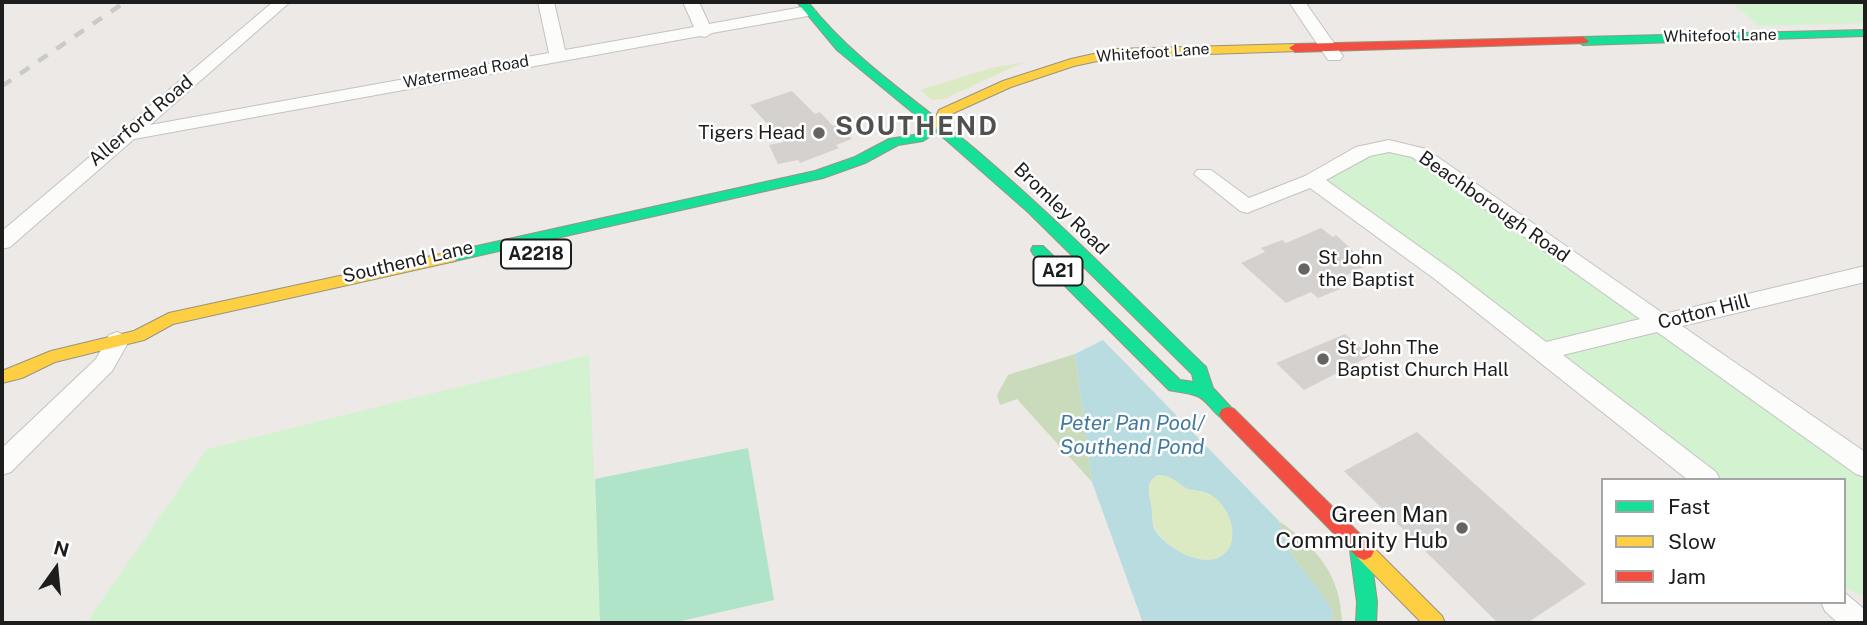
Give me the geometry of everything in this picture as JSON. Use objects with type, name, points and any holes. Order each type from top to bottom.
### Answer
[{"type":"main road","name":"Bromley Road","points":[[805,7],[867,76],[900,95],[976,157],[1200,371],[1205,391],[1434,623]]},
{"type":"main road","name":"Whitefoot Lane","points":[[937,126],[969,120],[1034,87],[1096,67],[1151,61],[1331,51],[1865,33]]},
{"type":"main road","name":"Whitefoot Lane","points":[[937,126],[944,113],[1020,77],[1088,57],[1145,50],[1331,51],[1865,44]]},
{"type":"main road","name":"Bromley Road","points":[[867,76],[872,94],[877,100]]},
{"type":"main road","points":[[900,122],[934,149]]},
{"type":"main road","name":"Southend Lane","points":[[789,189],[894,142],[918,138],[937,126]]},
{"type":"main road","name":"Southend Lane","points":[[904,156],[916,150],[918,138]]},
{"type":"main road","name":"Southend Lane","points":[[2,377],[16,374],[51,357],[128,339],[169,319],[468,264],[789,189],[852,180]]},
{"type":"main road","name":"A21","points":[[1023,236],[1175,385],[1205,391]]},
{"type":"main road","name":"Southend Lane","points":[[128,339],[166,339]]},
{"type":"main road","name":"Southend Lane","points":[[21,351],[51,357]]},
{"type":"main road","points":[[1360,550],[1367,602],[1366,623]]},
{"type":"street","name":"Allerford Road","points":[[2,242],[282,2]]},
{"type":"street","points":[[546,2],[558,55]]},
{"type":"street","points":[[691,2],[705,32]]},
{"type":"street","points":[[1297,2],[1331,51]]},
{"type":"street","name":"Watermead Road","points":[[125,135],[558,55],[705,32],[805,7]]},
{"type":"street","name":"Beachborough Road","points":[[1204,174],[1248,206],[1312,180],[1370,147],[1390,145],[1410,150],[1865,466]]},
{"type":"street","points":[[1312,180],[1544,351],[1704,478]]},
{"type":"street","name":"Cotton Hill","points":[[1544,351],[1865,274]]},
{"type":"street","points":[[2,464],[128,339]]},
{"type":"street","points":[[1837,604],[1859,623]]},
{"type":"green space","points":[[1731,2],[1865,2],[1865,23],[1759,26]]},
{"type":"green space","points":[[1024,62],[944,99],[932,100],[920,90],[991,68]]},
{"type":"green space","points":[[1381,151],[1410,155],[1865,474],[1865,596],[1846,589],[1846,478],[1715,478],[1325,184],[1324,179]]},
{"type":"green space","points":[[1075,354],[1092,482],[1017,399],[1000,405],[997,395],[1008,375]]},
{"type":"green space","points":[[589,355],[600,623],[86,623],[207,449]]},
{"type":"green space","points":[[748,448],[774,600],[672,623],[600,623],[595,479]]},
{"type":"green space","points":[[1157,475],[1169,477],[1189,488],[1214,496],[1220,502],[1229,516],[1232,533],[1229,548],[1222,556],[1212,559],[1191,557],[1162,538],[1153,524],[1149,491],[1151,481]]},
{"type":"green space","points":[[1279,521],[1305,542],[1324,564],[1337,591],[1342,623],[1330,623],[1333,613],[1289,549]]},
{"type":"water","name":"Peter Pan Pool/ Southend Pond","points":[[1103,340],[1279,521],[1289,549],[1333,613],[1330,623],[1143,623],[1092,482],[1075,354]],"holes":[[[1157,475],[1173,479],[1186,488],[1207,493],[1220,502],[1229,517],[1232,533],[1229,548],[1222,556],[1212,559],[1190,557],[1161,538],[1153,524],[1149,488]]]},
{"type":"building","name":"Tigers Head","points":[[792,91],[815,114],[820,112],[833,126],[837,124],[852,139],[836,145],[839,148],[800,163],[798,160],[778,164],[769,145],[784,142],[750,105]]},
{"type":"building","name":"St John the Baptist","points":[[1321,228],[1333,237],[1336,235],[1368,265],[1332,282],[1340,289],[1318,298],[1311,292],[1286,303],[1241,263],[1265,252],[1261,248],[1282,240],[1286,243]]},
{"type":"building","name":"St John The Baptist Church Hall","points":[[1345,334],[1370,356],[1304,390],[1276,363]]},
{"type":"building","name":"Green Man Community Hub","points":[[1417,432],[1586,584],[1527,623],[1498,623],[1344,471]]},
{"type":"railway","points":[[2,86],[125,2]]},
{"type":"traffic: fast","points":[[802,2],[821,26],[862,67],[976,157],[1090,262],[1200,371],[1205,391],[1228,414]]},
{"type":"traffic: fast","points":[[1583,41],[1865,33]]},
{"type":"traffic: fast","points":[[450,257],[818,175],[860,160],[894,142],[918,138],[938,126]]},
{"type":"traffic: fast","points":[[1038,250],[1175,385],[1205,391]]},
{"type":"traffic: fast","points":[[1360,550],[1367,602],[1366,623]]},
{"type":"traffic: slow","points":[[938,126],[944,113],[1007,84],[1071,63],[1116,53],[1295,48]]},
{"type":"traffic: slow","points":[[2,377],[16,374],[51,357],[138,336],[169,319],[450,257]]},
{"type":"traffic: slow","points":[[1364,551],[1435,623]]},
{"type":"traffic: jam","points":[[1295,48],[1583,41]]},
{"type":"traffic: jam","points":[[1228,414],[1364,551]]},
{"type":"place","name":"Tigers Head","points":[[819,133]]},
{"type":"place","name":"St John the Baptist","points":[[1304,269]]},
{"type":"place","name":"St John The Baptist Church Hall","points":[[1323,359]]},
{"type":"place","name":"Green Man Community Hub","points":[[1462,528]]},
{"type":"district","name":"SOUTHEND","points":[[917,127]]}]
